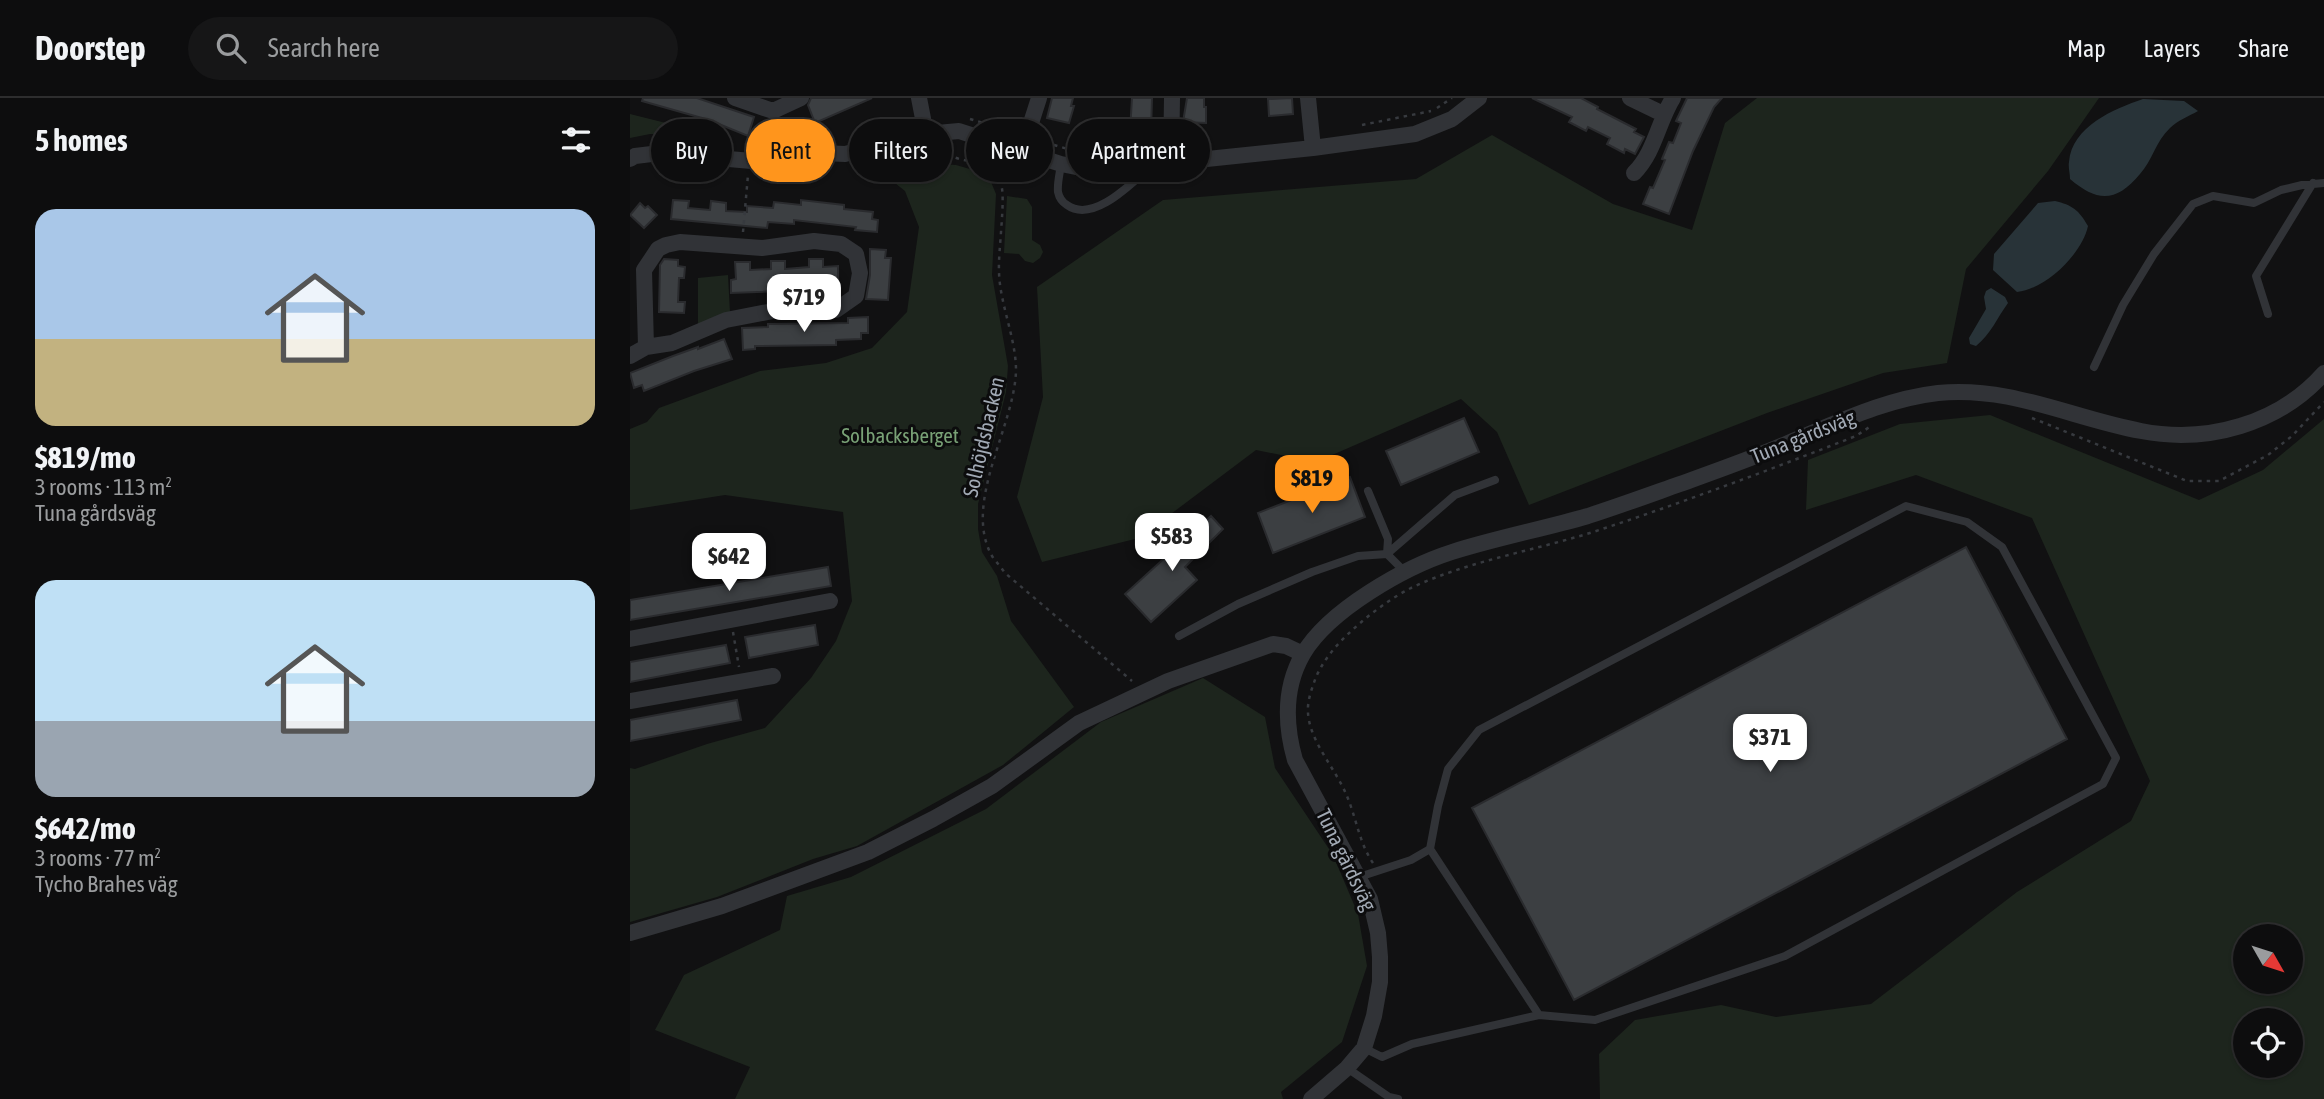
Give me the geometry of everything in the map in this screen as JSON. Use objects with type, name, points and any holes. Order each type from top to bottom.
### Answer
[{"type":"street","points":[[734,98],[775,104],[801,98]]},
{"type":"street","points":[[919,98],[928,119]]},
{"type":"street","points":[[1032,119],[1039,98]]},
{"type":"street","points":[[1172,98],[1172,119]]},
{"type":"street","points":[[1308,98],[1312,148]]},
{"type":"street","points":[[1210,159],[1415,134],[1452,119],[1479,98]]},
{"type":"street","points":[[1630,98],[1663,114]]},
{"type":"street","points":[[1634,173],[1644,163],[1658,134],[1663,114],[1673,98]]},
{"type":"street","points":[[630,159],[660,153],[746,162]]},
{"type":"street","points":[[1053,160],[1067,165]]},
{"type":"street","points":[[630,356],[646,347],[672,343],[726,320],[773,311],[836,310],[856,296],[860,273],[856,254],[841,244],[814,241],[762,248],[680,242],[666,245],[658,249],[644,270],[646,347]]},
{"type":"street","name":"Tuna gårdsväg","points":[[1311,1099],[1347,1068],[1364,1048],[1374,1016],[1380,982],[1378,933],[1373,908],[1359,877],[1295,761],[1290,741],[1288,701],[1303,654],[1320,634],[1354,603],[1405,572],[1452,552],[1589,515],[1757,456],[1878,405],[1914,396],[1961,391],[2004,394],[2140,431],[2167,435],[2199,434],[2231,430],[2271,415],[2295,400],[2324,373]]},
{"type":"street","points":[[630,639],[830,601]]},
{"type":"street","points":[[630,933],[722,906],[868,852],[992,786],[1079,723],[1168,681],[1273,644],[1286,646],[1303,654]]},
{"type":"street","points":[[630,701],[773,676]]},
{"type":"lane","points":[[1061,164],[1058,194],[1063,202],[1074,210],[1091,209],[1105,203],[1133,182]]},
{"type":"lane","points":[[2268,314],[2256,276],[2314,183]]},
{"type":"lane","points":[[2094,367],[2123,305],[2154,254],[2193,204],[2213,196],[2254,203],[2281,190],[2324,183]]},
{"type":"lane","points":[[1179,636],[1238,604],[1312,572],[1358,556],[1387,554],[1455,495],[1495,480]]},
{"type":"lane","points":[[1368,491],[1388,539],[1387,554],[1405,572]]},
{"type":"lane","points":[[1364,1048],[1382,1057],[1412,1044],[1539,1015],[1595,1020],[1785,956],[2103,784],[2116,758],[2002,547],[1967,522],[1906,506],[1479,730],[1448,769],[1430,849],[1539,1015]]},
{"type":"lane","points":[[1359,877],[1412,860],[1430,849]]},
{"type":"lane","points":[[1347,1068],[1389,1097],[1398,1099]]},
{"type":"path","points":[[1353,127],[1436,109],[1452,98]]},
{"type":"path","points":[[966,118],[971,119]]},
{"type":"path","name":"Solhöjdsbacken","points":[[952,157],[986,165],[1003,188],[999,273],[1016,368],[1012,397],[987,486],[985,538],[992,556],[1005,573],[1128,676],[1141,695]]},
{"type":"path","points":[[742,245],[747,182]]},
{"type":"path","points":[[2028,416],[2188,481],[2219,481],[2268,455],[2292,436],[2324,402]]},
{"type":"path","points":[[1379,871],[1369,858],[1346,793],[1321,749],[1307,712],[1311,690],[1319,671],[1325,659],[1342,639],[1409,589],[1446,573],[1590,533],[1685,501],[1856,436],[1872,425]]},
{"type":"path","points":[[730,620],[742,680]]},
{"type":"green space","points":[[1757,98],[2099,98],[2048,171],[1966,269],[1947,363],[1883,373],[1767,413],[1529,505],[1497,432],[1461,399],[1316,462],[1256,450],[1139,538],[1042,562],[1017,497],[1043,397],[1037,287],[1163,200],[1416,179],[1492,135],[1613,204],[1692,230],[1725,123]]},
{"type":"green space","points":[[630,114],[651,119],[651,134],[630,138]]},
{"type":"green space","name":"Solbacksberget","points":[[952,165],[966,168],[966,182],[991,182],[996,194],[992,275],[1008,366],[1006,392],[978,504],[978,529],[982,552],[997,576],[1011,621],[1074,707],[1003,765],[857,846],[813,859],[717,897],[630,922],[630,768],[635,769],[707,744],[765,728],[811,678],[836,641],[852,601],[843,512],[725,495],[630,510],[630,429],[647,422],[659,408],[760,371],[826,363],[872,348],[907,312],[919,227],[905,191],[894,182],[952,182]]},
{"type":"green space","points":[[1007,196],[1027,199],[1032,207],[1032,240],[1040,245],[1043,252],[1033,263],[1025,261],[1019,254],[1004,253]]},
{"type":"green space","points":[[728,275],[730,313],[698,326],[698,278]]},
{"type":"green space","points":[[1990,415],[2199,500],[2263,470],[2324,419],[2324,1099],[1600,1099],[1599,1054],[1635,1020],[1721,1005],[1776,1017],[1871,1004],[2017,892],[2131,821],[2150,781],[2032,518],[1916,475],[1806,510],[1808,460],[1900,424]]},
{"type":"green space","points":[[1203,678],[1265,717],[1275,768],[1333,855],[1358,914],[1367,966],[1342,1042],[1281,1092],[1283,1099],[735,1099],[750,1067],[655,1030],[684,975],[780,930],[787,896],[851,877],[986,809],[1101,722]]},
{"type":"shaded area","points":[[2143,99],[2184,101],[2198,111],[2170,128],[2144,169],[2123,190],[2106,196],[2098,195],[2070,179],[2072,149],[2086,129],[2108,114]]},
{"type":"shaded area","points":[[2055,201],[2071,206],[2081,216],[2088,226],[2084,237],[2071,258],[2051,277],[2017,292],[1993,270],[1994,254],[2038,203]]},
{"type":"shaded area","points":[[1991,288],[2005,297],[2008,303],[1990,331],[1976,346],[1970,344],[1969,338],[1986,309],[1984,297],[1986,291]]},
{"type":"building","points":[[643,98],[697,98],[754,117],[746,119],[746,135],[732,129],[732,119],[705,119],[642,101]]},
{"type":"building","points":[[811,98],[872,98],[824,119],[813,119],[808,105]]},
{"type":"building","points":[[1052,98],[1073,98],[1071,106],[1074,106],[1067,123],[1047,118]]},
{"type":"building","points":[[1132,98],[1152,98],[1151,119],[1131,119]]},
{"type":"building","points":[[1187,98],[1204,98],[1206,119],[1184,119]]},
{"type":"building","points":[[1292,98],[1293,114],[1269,116],[1268,99]]},
{"type":"building","points":[[1532,98],[1581,98],[1636,129],[1634,132],[1644,137],[1635,154],[1625,149],[1624,153],[1607,144],[1610,138],[1588,127],[1586,131],[1569,122],[1572,117]]},
{"type":"building","points":[[1687,98],[1722,98],[1714,107],[1693,151],[1669,214],[1643,204],[1665,160],[1662,159],[1669,142],[1673,143],[1681,123],[1676,121]]},
{"type":"building","points":[[673,200],[689,201],[688,208],[710,210],[711,201],[726,203],[726,211],[747,212],[747,206],[773,208],[774,202],[801,205],[801,200],[844,205],[844,209],[873,212],[872,219],[878,220],[877,232],[794,220],[794,224],[768,222],[767,228],[671,219]]},
{"type":"building","points":[[640,203],[645,208],[648,206],[657,215],[644,228],[630,215]]},
{"type":"building","points":[[870,249],[886,250],[885,258],[891,258],[888,300],[866,299]]},
{"type":"building","points":[[664,259],[678,260],[678,266],[685,267],[684,278],[679,278],[678,302],[685,302],[684,313],[659,312],[660,265]]},
{"type":"building","points":[[809,259],[823,259],[823,267],[838,266],[838,286],[828,286],[829,289],[731,293],[731,280],[736,279],[735,262],[750,262],[750,270],[771,269],[771,261],[785,261],[785,269],[809,267]]},
{"type":"building","points":[[868,317],[868,333],[861,333],[861,339],[836,340],[836,345],[755,346],[755,349],[743,350],[742,328],[768,327],[768,324],[848,323],[848,318]]},
{"type":"building","points":[[724,339],[732,359],[644,391],[642,385],[634,388],[630,373]]},
{"type":"building","points":[[1464,418],[1479,452],[1401,485],[1386,451]]},
{"type":"building","points":[[1350,477],[1365,517],[1273,553],[1258,513]]},
{"type":"building","points":[[1211,516],[1223,529],[1185,567],[1197,580],[1151,622],[1125,594]]},
{"type":"building","points":[[1966,547],[2067,739],[1574,1000],[1472,808]]},
{"type":"building","points":[[828,567],[831,586],[630,620],[630,600]]},
{"type":"building","points":[[815,625],[818,645],[749,658],[745,637]]},
{"type":"building","points":[[726,645],[730,663],[630,682],[630,662]]},
{"type":"building","points":[[737,700],[741,720],[630,741],[630,720]]}]
